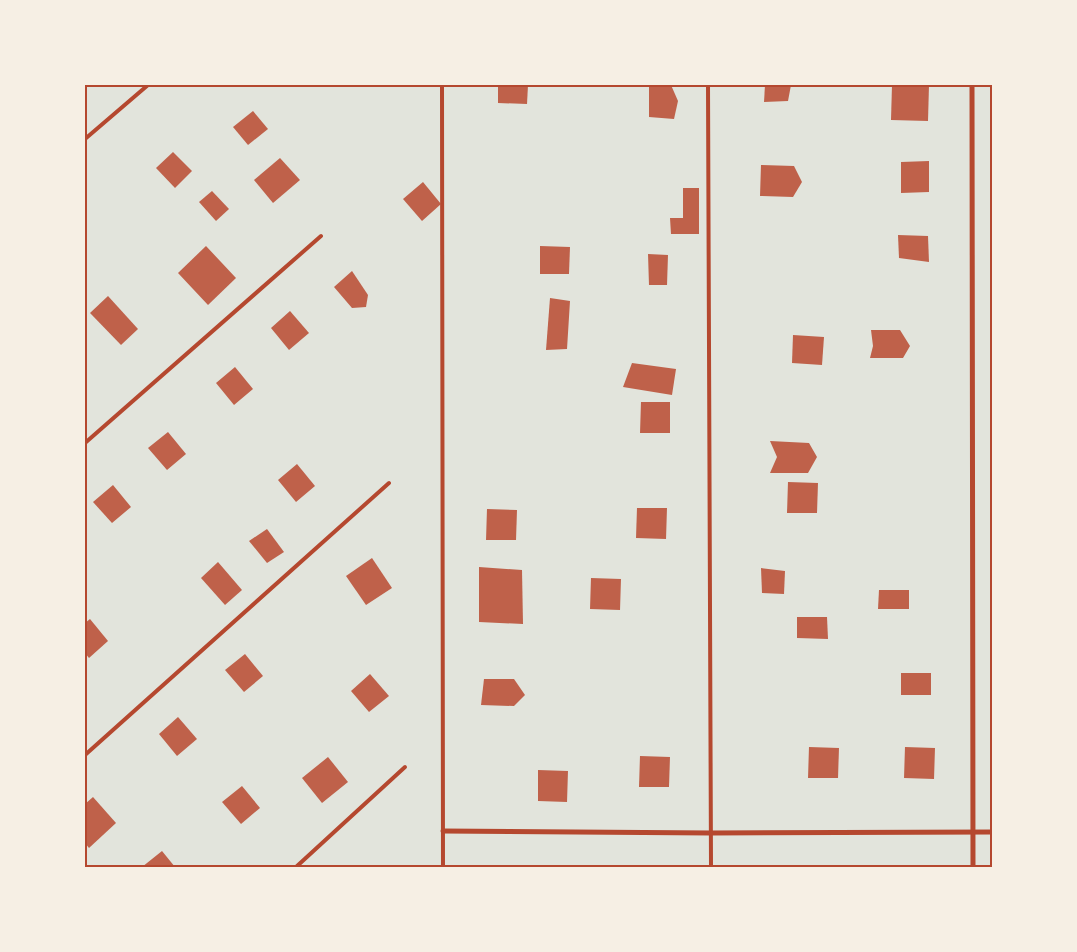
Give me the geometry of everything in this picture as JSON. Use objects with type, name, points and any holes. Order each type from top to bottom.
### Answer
[{"type":"street","points":[[972,85],[973,867]]},
{"type":"street","points":[[443,831],[711,834],[992,832]]},
{"type":"lane","points":[[85,139],[148,85]]},
{"type":"lane","points":[[442,85],[443,867]]},
{"type":"lane","points":[[708,85],[711,867]]},
{"type":"lane","points":[[85,443],[322,236]]},
{"type":"lane","points":[[85,755],[389,483]]},
{"type":"lane","points":[[296,867],[406,767]]},
{"type":"shaded area","points":[[85,85],[992,85],[992,867],[85,867]]},
{"type":"building","points":[[498,85],[528,85],[527,104],[498,103]]},
{"type":"building","points":[[649,85],[671,85],[678,101],[674,119],[649,117]]},
{"type":"building","points":[[765,85],[791,85],[788,101],[764,102]]},
{"type":"building","points":[[892,85],[929,85],[928,121],[891,120]]},
{"type":"building","points":[[253,111],[268,129],[248,145],[233,127]]},
{"type":"building","points":[[173,152],[192,171],[175,188],[156,168]]},
{"type":"building","points":[[280,158],[300,180],[273,203],[254,180]]},
{"type":"building","points":[[929,161],[929,192],[901,193],[901,162]]},
{"type":"building","points":[[761,165],[794,166],[802,182],[793,197],[760,196]]},
{"type":"building","points":[[423,182],[441,204],[422,221],[403,199]]},
{"type":"building","points":[[683,188],[699,188],[699,234],[671,234],[670,218],[683,218]]},
{"type":"building","points":[[212,191],[229,209],[216,221],[199,202]]},
{"type":"building","points":[[898,235],[928,236],[929,262],[899,258]]},
{"type":"building","points":[[206,246],[236,278],[208,305],[178,273]]},
{"type":"building","points":[[540,246],[570,247],[569,274],[540,274]]},
{"type":"building","points":[[648,254],[668,255],[667,285],[649,285]]},
{"type":"building","points":[[352,271],[368,295],[366,307],[352,308],[334,287]]},
{"type":"building","points":[[108,296],[138,329],[121,345],[90,313]]},
{"type":"building","points":[[550,298],[570,301],[567,349],[546,350]]},
{"type":"building","points":[[290,311],[309,333],[289,350],[271,328]]},
{"type":"building","points":[[871,330],[900,330],[910,346],[903,358],[870,358],[873,346]]},
{"type":"building","points":[[793,335],[824,337],[822,365],[792,363]]},
{"type":"building","points":[[632,363],[676,369],[672,395],[623,387]]},
{"type":"building","points":[[235,367],[253,389],[234,405],[216,383]]},
{"type":"building","points":[[641,402],[670,402],[670,433],[640,433]]},
{"type":"building","points":[[168,432],[186,454],[167,470],[148,448]]},
{"type":"building","points":[[770,441],[809,443],[817,457],[808,473],[770,473],[777,457]]},
{"type":"building","points":[[297,464],[315,486],[296,502],[278,480]]},
{"type":"building","points":[[788,482],[818,483],[817,513],[787,513]]},
{"type":"building","points":[[113,485],[131,507],[112,523],[93,502]]},
{"type":"building","points":[[637,508],[667,508],[666,539],[636,538]]},
{"type":"building","points":[[487,509],[517,510],[516,540],[486,540]]},
{"type":"building","points":[[267,529],[284,552],[267,563],[249,541]]},
{"type":"building","points":[[372,558],[392,588],[366,605],[346,576]]},
{"type":"building","points":[[218,562],[242,590],[225,605],[201,578]]},
{"type":"building","points":[[479,567],[522,570],[523,624],[479,622]]},
{"type":"building","points":[[761,568],[785,571],[784,594],[762,593]]},
{"type":"building","points":[[591,578],[621,579],[620,610],[590,609]]},
{"type":"building","points":[[879,590],[909,590],[909,609],[878,609]]},
{"type":"building","points":[[797,617],[827,617],[828,639],[797,638]]},
{"type":"building","points":[[90,619],[108,641],[89,658],[85,653],[85,623]]},
{"type":"building","points":[[245,654],[263,676],[244,692],[225,670]]},
{"type":"building","points":[[901,673],[931,673],[931,695],[901,695]]},
{"type":"building","points":[[370,674],[389,696],[369,712],[351,691]]},
{"type":"building","points":[[484,679],[514,679],[525,695],[514,706],[481,705]]},
{"type":"building","points":[[178,717],[197,739],[177,756],[159,734]]},
{"type":"building","points":[[809,747],[839,748],[838,778],[808,778]]},
{"type":"building","points":[[905,747],[935,748],[934,779],[904,778]]},
{"type":"building","points":[[640,756],[670,757],[669,787],[639,787]]},
{"type":"building","points":[[328,757],[348,782],[322,803],[302,778]]},
{"type":"building","points":[[538,770],[568,771],[567,802],[538,801]]},
{"type":"building","points":[[242,786],[260,808],[241,824],[222,802]]},
{"type":"building","points":[[93,797],[116,823],[89,848],[85,843],[85,804]]},
{"type":"building","points":[[162,851],[175,867],[142,867]]}]
